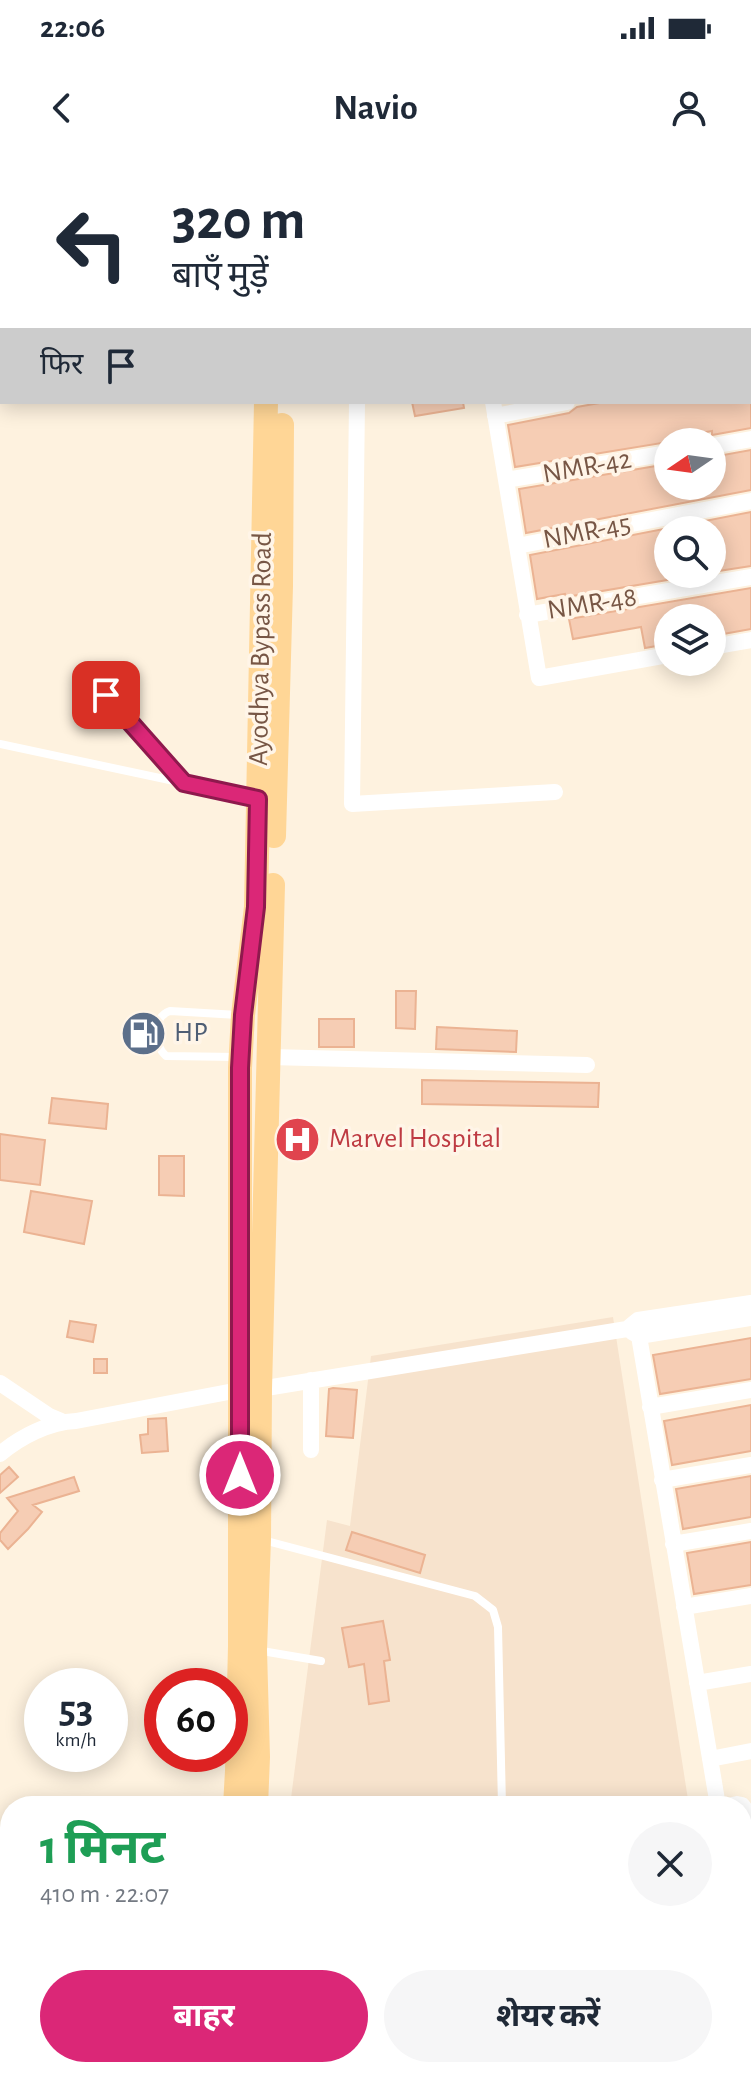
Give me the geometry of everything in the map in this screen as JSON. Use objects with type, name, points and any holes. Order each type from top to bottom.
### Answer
[{"type":"main road","name":"Ayodhya Bypass Road","points":[[256,1796],[255,1650],[259,1539],[250,1389],[241,1057],[256,907],[266,404]]},
{"type":"main road","name":"Ayodhya Bypass Road","points":[[236,1796],[250,1389],[269,1057],[281,586],[282,404]]},
{"type":"main road","points":[[243,1015],[270,1016]]},
{"type":"main road","points":[[241,1057],[269,1057]]},
{"type":"street","points":[[357,404],[352,804],[555,792]]},
{"type":"street","points":[[546,404],[494,409],[539,678],[654,657]]},
{"type":"street","points":[[726,443],[751,439]]},
{"type":"street","name":"NMR-42","points":[[506,480],[654,455]]},
{"type":"street","name":"NMR-45","points":[[517,546],[751,501]]},
{"type":"street","name":"NMR-48","points":[[527,615],[751,577]]},
{"type":"street","points":[[726,644],[751,640]]},
{"type":"street","points":[[269,1057],[587,1065]]},
{"type":"street","points":[[716,1796],[650,1407],[633,1333],[638,1320],[751,1303]]},
{"type":"street","points":[[0,1383],[49,1416],[61,1421],[76,1421],[250,1389],[751,1318]]},
{"type":"street","points":[[311,1380],[311,1450]]},
{"type":"street","points":[[650,1407],[751,1390]]},
{"type":"street","points":[[0,1454],[15,1441],[61,1421]]},
{"type":"street","points":[[662,1480],[751,1465]]},
{"type":"street","points":[[673,1544],[751,1531]]},
{"type":"street","points":[[684,1607],[751,1596]]},
{"type":"street","points":[[697,1683],[751,1674]]},
{"type":"street","points":[[710,1759],[751,1751]]},
{"type":"lane","points":[[87,673],[184,783]]},
{"type":"lane","points":[[0,744],[258,799]]},
{"type":"lane","points":[[241,1057],[166,1056],[158,1048],[157,1020],[160,1015],[170,1011],[243,1015]]},
{"type":"lane","points":[[259,1539],[475,1596],[493,1610],[498,1627],[502,1796]]},
{"type":"lane","points":[[255,1650],[321,1661]]},
{"type":"shaded area","points":[[613,1317],[687,1796],[291,1796],[327,1520],[350,1526],[371,1356]]},
{"type":"building","points":[[412,404],[463,404],[464,408],[415,416]]},
{"type":"building","points":[[594,404],[751,404],[751,428],[726,432],[726,428],[654,428],[654,444],[515,467],[508,425],[569,413],[577,407]]},
{"type":"building","points":[[751,450],[751,490],[726,495],[726,454]]},
{"type":"building","points":[[654,466],[654,500],[699,500],[526,533],[519,489]]},
{"type":"building","points":[[751,512],[751,566],[726,570],[726,517]]},
{"type":"building","points":[[654,531],[654,582],[537,599],[530,555]]},
{"type":"building","points":[[751,588],[751,629],[726,633],[726,604],[657,604]]},
{"type":"building","points":[[654,605],[654,646],[645,648],[641,627],[573,639],[569,619]]},
{"type":"building","points":[[396,991],[416,991],[415,1029],[396,1028]]},
{"type":"building","points":[[319,1019],[354,1019],[354,1047],[319,1047]]},
{"type":"building","points":[[437,1027],[517,1031],[516,1052],[436,1049]]},
{"type":"building","points":[[422,1080],[599,1083],[598,1107],[422,1104]]},
{"type":"building","points":[[52,1098],[108,1104],[106,1129],[49,1123]]},
{"type":"building","points":[[0,1134],[45,1140],[40,1185],[0,1180]]},
{"type":"building","points":[[159,1156],[184,1156],[184,1196],[159,1195]]},
{"type":"building","points":[[31,1191],[92,1201],[84,1244],[24,1232]]},
{"type":"building","points":[[70,1321],[96,1325],[93,1342],[67,1337]]},
{"type":"building","points":[[751,1338],[751,1379],[660,1394],[653,1355]]},
{"type":"building","points":[[94,1359],[107,1359],[107,1373],[94,1373]]},
{"type":"building","points":[[329,1389],[357,1390],[353,1438],[326,1436]]},
{"type":"building","points":[[751,1405],[751,1451],[672,1465],[664,1421]]},
{"type":"building","points":[[166,1418],[168,1451],[142,1453],[140,1435],[148,1434],[148,1419]]},
{"type":"building","points":[[9,1467],[18,1477],[0,1493],[0,1475]]},
{"type":"building","points":[[751,1476],[751,1517],[683,1529],[676,1489]]},
{"type":"building","points":[[74,1477],[79,1491],[33,1505],[42,1512],[8,1549],[0,1540],[0,1533],[18,1511],[7,1498]]},
{"type":"building","points":[[352,1532],[425,1555],[420,1573],[346,1550]]},
{"type":"building","points":[[751,1542],[751,1585],[694,1594],[687,1553]]},
{"type":"building","points":[[383,1621],[390,1660],[384,1661],[389,1701],[369,1704],[364,1664],[349,1667],[342,1628]]},
{"type":"place","name":"HP","points":[[143,1033]]},
{"type":"place","name":"Marvel Hospital","points":[[298,1139]]},
{"type":"route","points":[[106,695],[184,783],[258,799],[256,907],[240,1068],[240,1475]]}]
